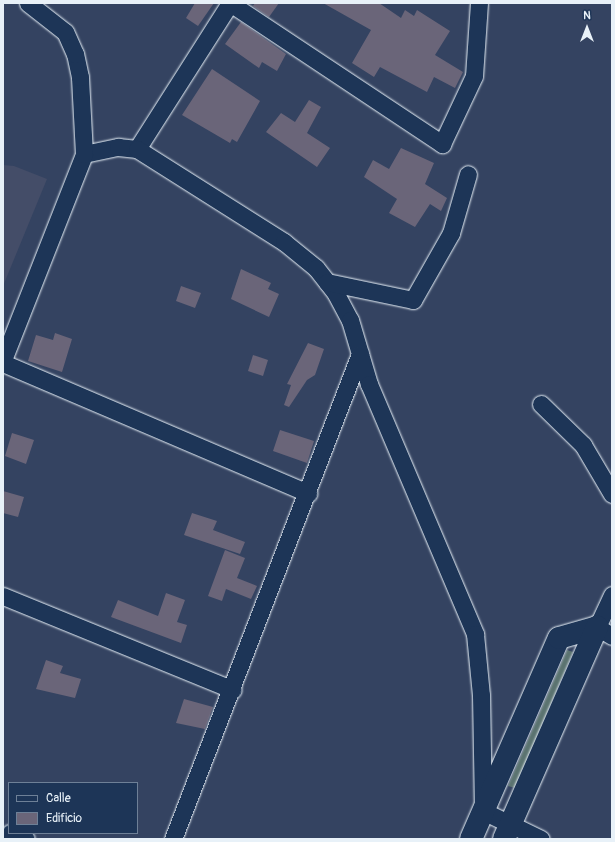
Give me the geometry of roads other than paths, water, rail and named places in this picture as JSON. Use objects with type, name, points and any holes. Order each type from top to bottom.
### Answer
[{"type":"street","points":[[28,3],[65,32],[74,54],[80,77],[84,154],[3,362],[308,493]]},
{"type":"street","points":[[137,149],[230,3],[442,144],[474,76],[478,4]]},
{"type":"street","points":[[84,154],[118,146],[137,149],[284,242],[327,282],[350,320],[369,384],[475,634],[481,695],[482,811],[507,832],[541,839]]},
{"type":"street","points":[[327,282],[413,300],[451,233],[468,174]]},
{"type":"street","points":[[174,839],[233,690],[360,354]]},
{"type":"street","points":[[541,404],[583,445],[612,494]]},
{"type":"street","points":[[507,832],[605,631],[612,595]]},
{"type":"street","points":[[3,596],[233,690]]},
{"type":"street","points":[[471,839],[559,638],[605,631]]},
{"type":"street","points":[[13,834],[26,839]]}]
